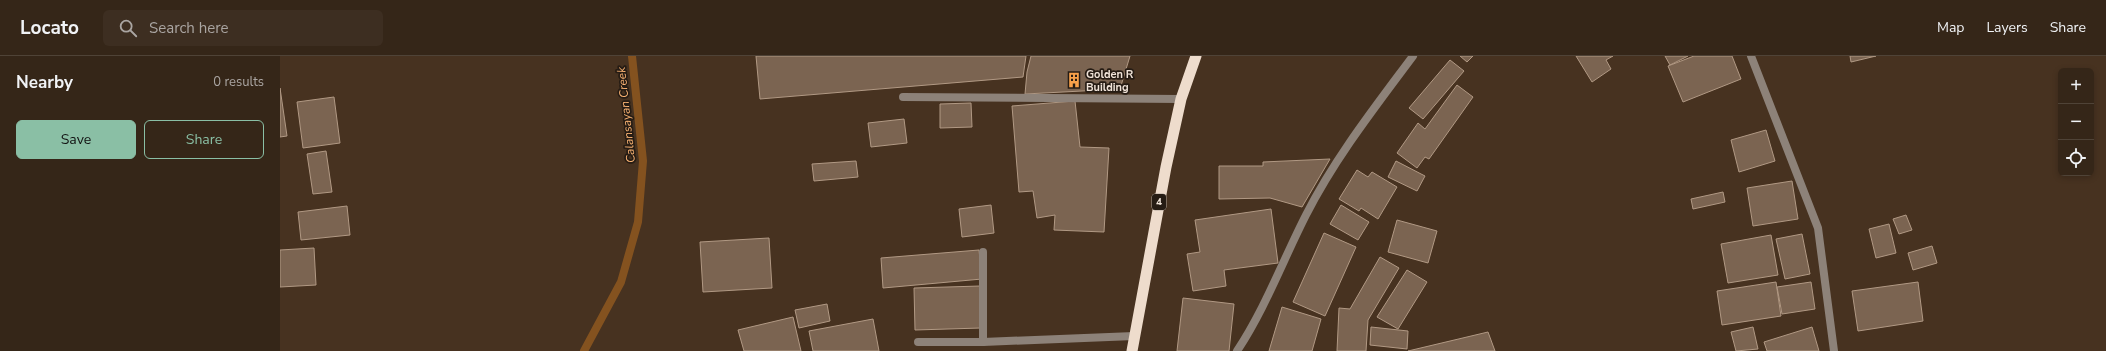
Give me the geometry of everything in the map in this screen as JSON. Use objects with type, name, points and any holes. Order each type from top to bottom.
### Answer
[{"type":"highway","name":"4","points":[[1132,351],[1166,167],[1181,99],[1196,56]]},
{"type":"street","points":[[1237,351],[1251,331],[1306,214],[1352,138],[1413,56]]},
{"type":"street","points":[[1751,56],[1818,228],[1834,351]]},
{"type":"street","points":[[903,97],[1181,99]]},
{"type":"street","points":[[983,252],[983,342]]},
{"type":"street","points":[[918,342],[983,342],[1134,336]]},
{"type":"building","points":[[756,56],[1026,56],[1023,77],[760,99]]},
{"type":"building","name":"Golden R Building","points":[[1031,56],[1130,56],[1120,89],[1025,94],[1027,72]]},
{"type":"building","points":[[1460,56],[1473,56],[1467,62]]},
{"type":"building","points":[[1576,56],[1613,56],[1606,60],[1611,69],[1592,82]]},
{"type":"building","points":[[1665,56],[1688,56],[1670,65]]},
{"type":"building","points":[[1694,56],[1732,56],[1741,79],[1683,102],[1668,66]]},
{"type":"building","points":[[1850,56],[1876,56],[1851,62]]},
{"type":"building","points":[[1450,60],[1464,71],[1423,119],[1409,108]]},
{"type":"building","points":[[1457,85],[1473,97],[1429,159],[1425,157],[1417,168],[1397,153],[1418,123],[1425,129]]},
{"type":"building","points":[[280,88],[287,136],[280,137]]},
{"type":"building","points":[[334,97],[340,143],[303,148],[297,102]]},
{"type":"building","points":[[1075,101],[1080,147],[1109,148],[1104,232],[1054,230],[1055,215],[1037,218],[1033,191],[1019,192],[1012,106]]},
{"type":"building","points":[[971,103],[972,127],[940,128],[940,104]]},
{"type":"building","points":[[904,119],[907,143],[871,147],[868,123]]},
{"type":"building","points":[[1766,130],[1775,161],[1739,172],[1731,140]]},
{"type":"building","points":[[326,151],[332,192],[313,194],[307,154]]},
{"type":"building","points":[[1330,159],[1302,207],[1270,198],[1219,199],[1219,166],[1263,166],[1263,162]]},
{"type":"building","points":[[856,161],[858,177],[814,181],[812,164]]},
{"type":"building","points":[[1396,161],[1425,176],[1417,191],[1388,177]]},
{"type":"building","points":[[1357,170],[1368,177],[1372,172],[1397,187],[1378,219],[1361,208],[1359,211],[1339,199]]},
{"type":"building","points":[[1792,181],[1798,219],[1753,226],[1747,188]]},
{"type":"building","points":[[1723,192],[1725,202],[1693,209],[1691,199]]},
{"type":"building","points":[[991,205],[994,233],[962,237],[959,209]]},
{"type":"building","points":[[1341,205],[1369,222],[1358,240],[1330,224]]},
{"type":"building","points":[[347,206],[350,235],[301,240],[298,212]]},
{"type":"building","points":[[1271,209],[1278,263],[1224,270],[1226,286],[1193,291],[1187,254],[1200,252],[1195,220]]},
{"type":"building","points":[[1906,215],[1912,230],[1899,234],[1893,219]]},
{"type":"building","points":[[1397,220],[1437,231],[1428,263],[1388,252]]},
{"type":"building","points":[[1889,224],[1896,253],[1876,258],[1869,229]]},
{"type":"building","points":[[1324,233],[1356,247],[1325,316],[1293,302]]},
{"type":"building","points":[[1802,234],[1810,274],[1785,279],[1776,239]]},
{"type":"building","points":[[1771,235],[1778,275],[1728,283],[1721,244]]},
{"type":"building","points":[[769,238],[772,288],[703,292],[700,242]]},
{"type":"building","points":[[1932,246],[1937,263],[1913,270],[1908,253]]},
{"type":"building","points":[[314,248],[316,285],[280,287],[280,250]]},
{"type":"building","points":[[979,250],[982,279],[883,288],[881,258]]},
{"type":"building","points":[[1380,257],[1399,268],[1368,320],[1366,351],[1337,351],[1339,308],[1350,309]]},
{"type":"building","points":[[1407,270],[1427,282],[1398,329],[1377,317]]},
{"type":"building","points":[[1776,282],[1781,316],[1722,325],[1717,291]]},
{"type":"building","points":[[1811,282],[1815,309],[1782,314],[1777,287]]},
{"type":"building","points":[[1918,282],[1923,321],[1858,331],[1852,291]]},
{"type":"building","points":[[980,286],[981,328],[915,330],[914,288]]},
{"type":"building","points":[[1183,298],[1234,304],[1229,351],[1177,351]]},
{"type":"building","points":[[827,304],[830,321],[799,328],[795,310]]},
{"type":"building","points":[[1282,307],[1321,319],[1312,351],[1269,351]]},
{"type":"building","points":[[793,317],[801,351],[744,351],[738,330]]},
{"type":"building","points":[[873,319],[879,351],[813,351],[809,331]]},
{"type":"building","points":[[1371,327],[1408,331],[1407,349],[1370,345]]},
{"type":"building","points":[[1753,327],[1758,349],[1736,351],[1731,332]]},
{"type":"building","points":[[1812,327],[1819,351],[1767,351],[1764,342]]},
{"type":"building","points":[[1488,332],[1495,351],[1408,351]]},
{"type":"waterway","name":"Calansayan Creek","points":[[584,351],[621,282],[638,222],[643,161],[632,56]]},
{"type":"place","name":"Golden R Building","points":[[1074,80]]}]
